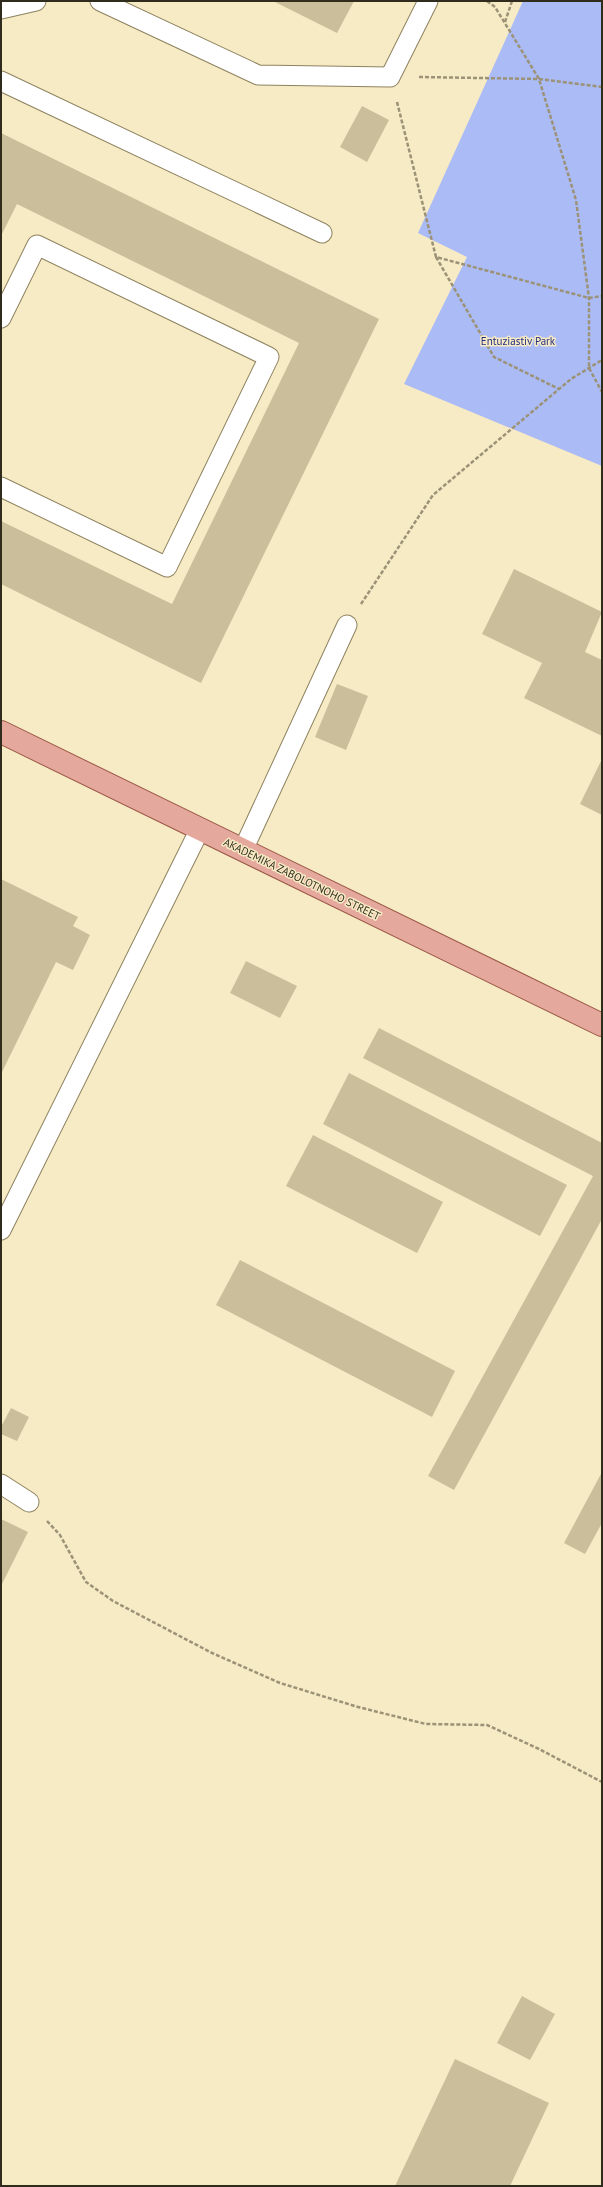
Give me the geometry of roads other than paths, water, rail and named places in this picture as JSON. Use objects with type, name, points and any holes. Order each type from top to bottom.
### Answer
[{"type":"main road","name":"AKADEMIKA ZABOLOTNOHO STREET","points":[[1,732],[602,1025]]},
{"type":"lane","points":[[1,9],[36,1]]},
{"type":"lane","points":[[100,1],[258,75],[390,77],[428,1]]},
{"type":"lane","points":[[1,81],[322,233]]},
{"type":"lane","points":[[1,318],[37,245],[269,357],[167,567],[1,487]]},
{"type":"lane","points":[[243,850],[347,625]]},
{"type":"lane","points":[[1,1230],[200,829]]},
{"type":"lane","points":[[1,1484],[29,1502]]},
{"type":"park label","name":"Entuziastiv Park","points":[[518,341]]}]
